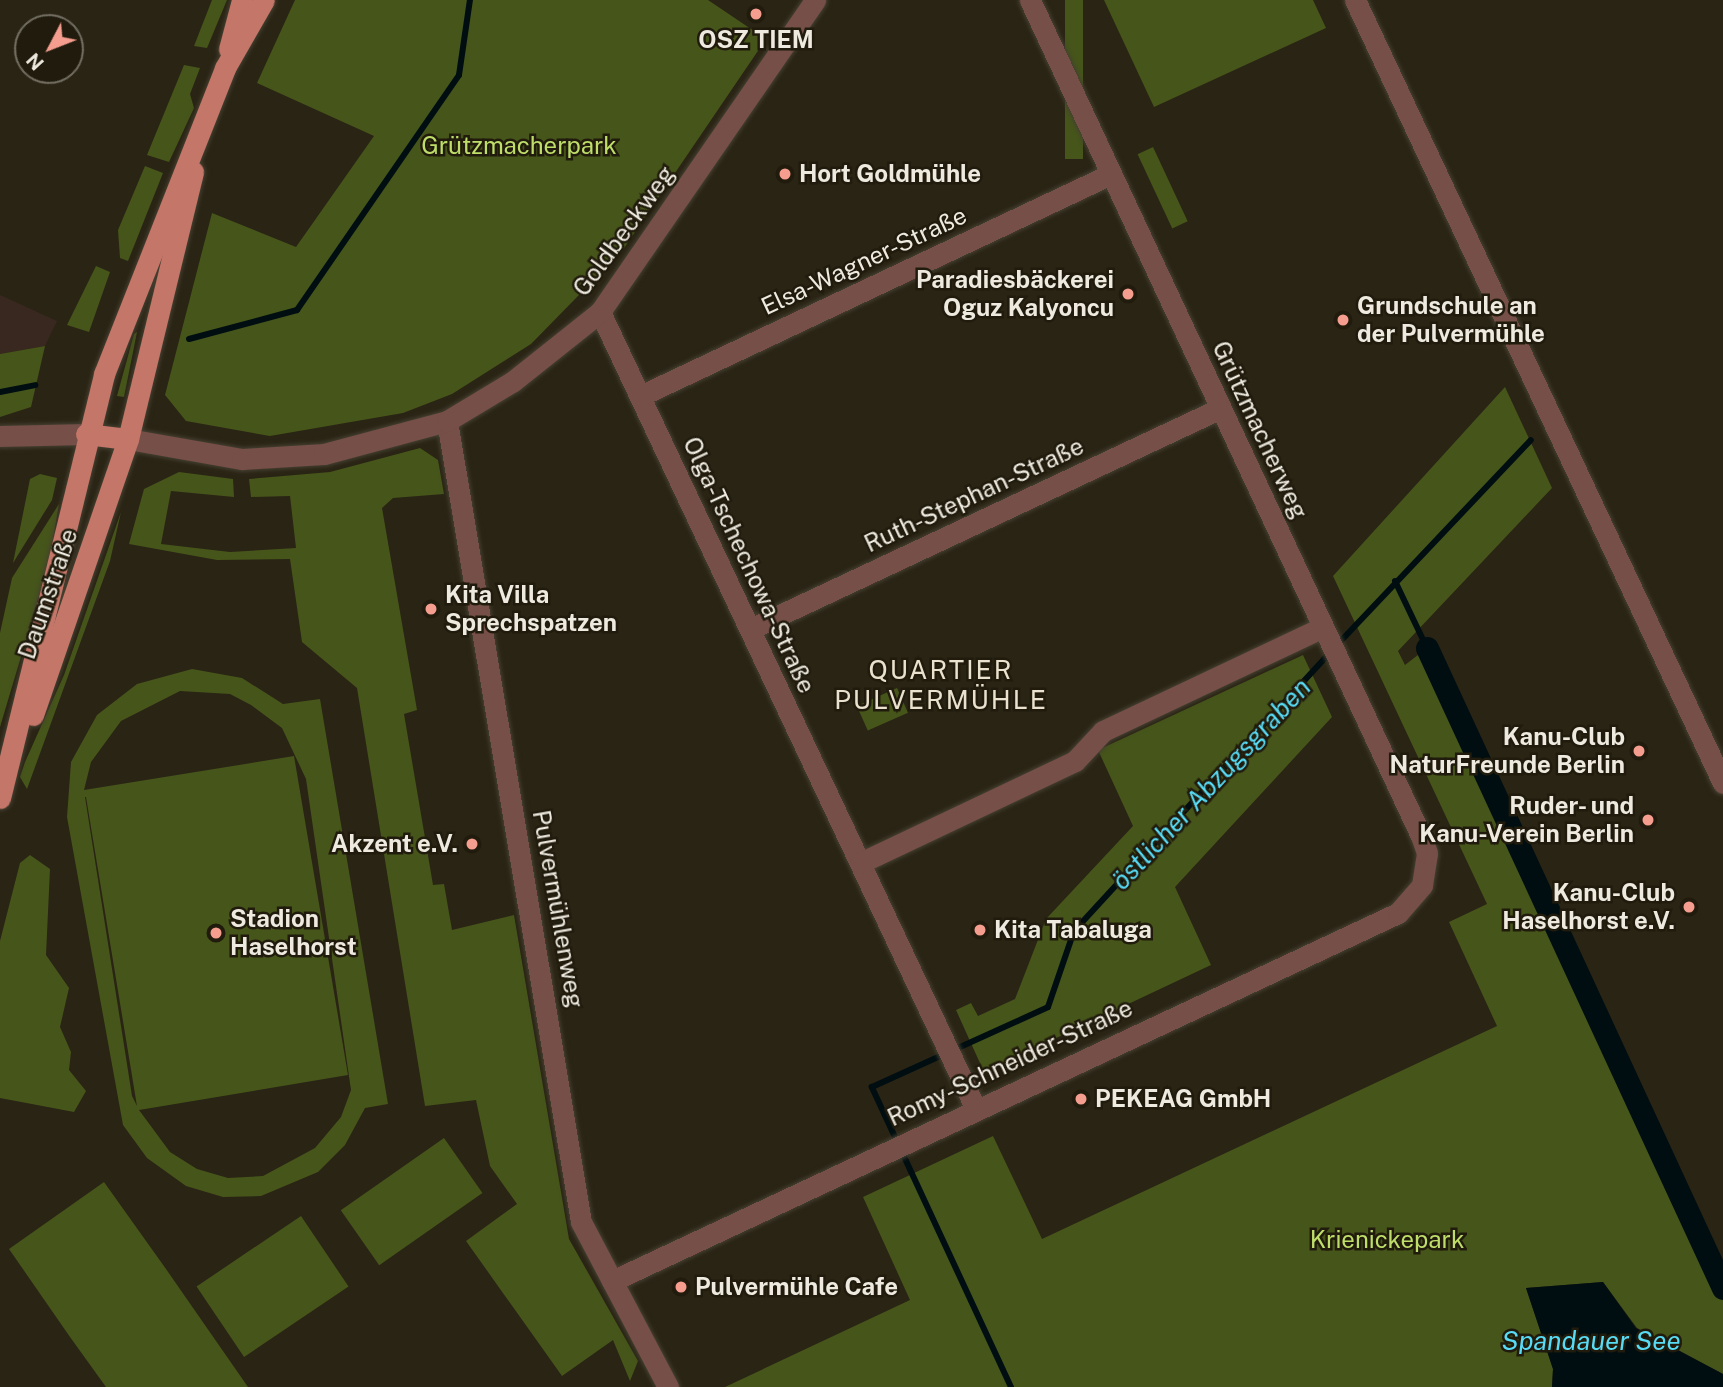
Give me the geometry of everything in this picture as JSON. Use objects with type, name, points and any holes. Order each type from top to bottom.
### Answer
[{"type":"main road","name":"Daumstraße","points":[[0,798],[86,435],[225,68],[242,0]]},
{"type":"main road","name":"Daumstraße","points":[[225,68],[264,0]]},
{"type":"main road","name":"Daumstraße","points":[[0,805],[128,439],[202,126]]},
{"type":"main road","points":[[86,435],[128,439]]},
{"type":"street","name":"Goldbeckweg","points":[[128,439],[243,459],[304,457],[447,421],[512,382],[600,312],[816,0]]},
{"type":"street","name":"Grützmacherweg","points":[[1030,0],[1421,836],[1427,853],[1422,885]]},
{"type":"street","points":[[1354,0],[1723,783]]},
{"type":"street","name":"Elsa-Wagner-Straße","points":[[640,396],[1111,174]]},
{"type":"street","name":"Olga-Tschechowa-Straße","points":[[600,312],[975,1107]]},
{"type":"street","name":"Ruth-Stephan-Straße","points":[[750,629],[1221,408]]},
{"type":"street","name":"Pulvermühlenweg","points":[[447,421],[581,1222],[668,1387]]},
{"type":"street","points":[[0,436],[86,435]]},
{"type":"street","points":[[860,863],[1075,761],[1103,731],[1327,635]]},
{"type":"street","name":"Romy-Schneider-Straße","points":[[612,1281],[975,1107],[1398,913],[1422,885]]},
{"type":"shaded area","points":[[0,295],[57,321],[45,346],[0,354]]},
{"type":"green space","points":[[212,0],[227,0],[207,48],[194,46]]},
{"type":"green space","name":"Grützmacherpark","points":[[295,0],[708,0],[766,39],[622,251],[531,344],[452,394],[403,413],[270,436],[186,421],[165,395],[212,213],[296,247],[374,136],[257,83]]},
{"type":"green space","points":[[1065,0],[1083,0],[1083,159],[1065,159]]},
{"type":"green space","points":[[1104,0],[1313,0],[1326,28],[1154,107]]},
{"type":"green space","points":[[184,65],[200,68],[190,94],[194,108],[169,162],[147,155]]},
{"type":"green space","points":[[1153,147],[1188,221],[1172,229],[1138,154]]},
{"type":"green space","points":[[145,166],[163,173],[128,261],[120,258],[118,230]]},
{"type":"green space","points":[[96,266],[110,272],[89,332],[67,325]]},
{"type":"green space","points":[[137,332],[124,397],[117,396],[134,334]]},
{"type":"green space","points":[[45,346],[31,407],[0,417],[0,354]]},
{"type":"green space","name":"Krienickepark","points":[[1505,387],[1552,488],[1398,651],[1405,665],[1427,648],[1723,1288],[1723,1374],[1637,1328],[1603,1282],[1526,1288],[1553,1369],[1552,1387],[725,1387],[910,1300],[863,1197],[993,1136],[1042,1239],[1497,1026],[1449,922],[1487,904],[1333,576]]},
{"type":"green space","points":[[420,448],[438,460],[444,494],[393,498],[382,508],[417,710],[404,714],[433,885],[444,884],[452,930],[514,915],[569,1239],[638,1361],[630,1381],[613,1340],[562,1376],[466,1241],[517,1204],[490,1166],[476,1100],[425,1106],[357,688],[302,642],[290,559],[217,560],[129,544],[144,489],[179,472],[233,479],[234,497],[171,491],[161,544],[230,552],[296,548],[290,496],[251,497],[249,479],[330,472]]},
{"type":"green space","points":[[40,474],[57,478],[52,500],[13,563],[30,479]]},
{"type":"green space","points":[[59,504],[49,563],[0,727],[0,633],[12,578]]},
{"type":"green space","points":[[121,512],[110,561],[27,789],[20,777],[25,762],[64,675]]},
{"type":"green space","points":[[1303,655],[1332,717],[1175,887],[1211,965],[984,1072],[956,1010],[971,1003],[978,1016],[1015,999],[1046,919],[1133,826],[1098,750]]},
{"type":"green space","name":"Stadion Haselhorst","points":[[192,669],[242,678],[283,704],[320,699],[388,1104],[365,1108],[345,1145],[318,1172],[261,1196],[223,1197],[186,1186],[147,1158],[123,1125],[67,817],[71,762],[97,715],[137,684]],"holes":[[[180,691],[230,694],[251,705],[282,728],[306,779],[351,1090],[341,1117],[315,1148],[263,1176],[228,1178],[197,1169],[170,1152],[139,1110],[348,1075],[294,756],[84,790],[91,762],[121,721]],[[86,797],[137,1106],[132,1096]]]},
{"type":"green space","points":[[897,688],[908,713],[868,731],[857,706]]},
{"type":"green space","points":[[30,855],[50,869],[46,955],[69,988],[60,1027],[71,1052],[69,1070],[86,1091],[74,1112],[0,1098],[0,941],[20,863]]},
{"type":"green space","points":[[444,1138],[482,1193],[379,1265],[341,1210]]},
{"type":"green space","points":[[104,1182],[248,1387],[106,1387],[70,1337],[9,1249]]},
{"type":"green space","points":[[301,1216],[349,1286],[244,1357],[197,1286]]},
{"type":"water","name":"Spandauer See","points":[[1603,1282],[1636,1328],[1723,1374],[1723,1387],[1552,1387],[1553,1369],[1526,1288]]},
{"type":"waterway","points":[[189,339],[297,310],[459,75],[470,0]]},
{"type":"waterway","points":[[0,392],[35,385]]},
{"type":"waterway","name":"östlicher Abzugsgraben","points":[[1337,645],[1531,440]]},
{"type":"waterway","points":[[1395,581],[1427,648]]},
{"type":"waterway","points":[[1427,648],[1723,1288]]},
{"type":"waterway","name":"östlicher Abzugsgraben","points":[[1011,1387],[872,1087],[1048,1007],[1074,931],[1330,653]]},
{"type":"place","name":"OSZ TIEM","points":[[756,14]]},
{"type":"place","name":"Hort Goldmühle","points":[[785,174]]},
{"type":"place","name":"Paradiesbäckerei Oguz Kalyoncu","points":[[1128,294]]},
{"type":"place","name":"Grundschule an der Pulvermühle","points":[[1343,320]]},
{"type":"place","name":"Kita Villa Sprechspatzen","points":[[431,609]]},
{"type":"place","name":"Kanu-Club NaturFreunde Berlin","points":[[1639,751]]},
{"type":"place","name":"Ruder- und Kanu-Verein Berlin","points":[[1648,820]]},
{"type":"place","name":"Akzent e.V.","points":[[472,844]]},
{"type":"place","name":"Kanu-Club Haselhorst e.V.","points":[[1689,907]]},
{"type":"place","name":"Kita Tabaluga","points":[[980,930]]},
{"type":"place","name":"Stadion Haselhorst","points":[[216,933]]},
{"type":"place","name":"PEKEAG GmbH","points":[[1081,1099]]},
{"type":"place","name":"Pulvermühle Cafe","points":[[681,1287]]},
{"type":"district","name":"QUARTIER PULVERMÜHLE","points":[[941,685]]}]
